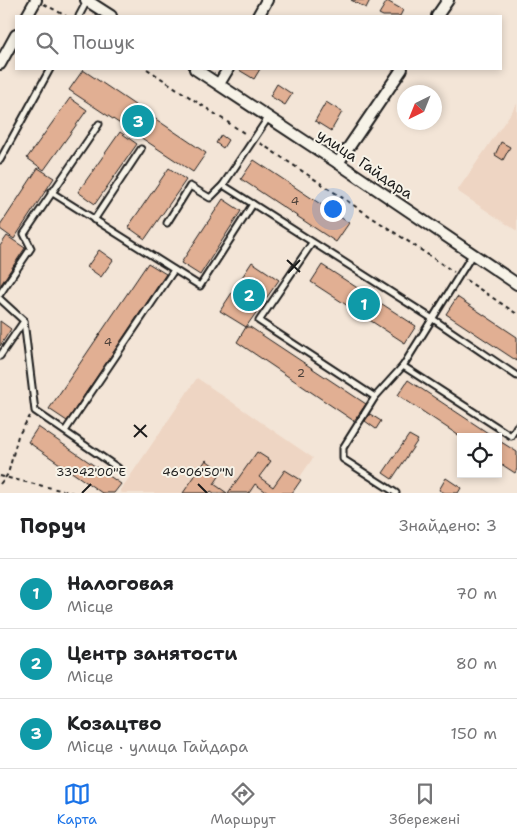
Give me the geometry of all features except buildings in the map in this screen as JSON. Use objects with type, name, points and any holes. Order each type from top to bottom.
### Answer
[{"type":"street","points":[[28,15],[37,0]]},
{"type":"street","points":[[86,0],[110,15]]},
{"type":"street","points":[[259,15],[267,0]]},
{"type":"street","points":[[438,15],[448,0]]},
{"type":"street","points":[[0,64],[15,37]]},
{"type":"street","name":"улица Гайдара","points":[[197,70],[517,284]]},
{"type":"street","points":[[219,84],[227,70]]},
{"type":"street","points":[[338,163],[401,70]]},
{"type":"lane","points":[[79,15],[86,0]]},
{"type":"lane","points":[[0,160],[49,70]]},
{"type":"lane","points":[[167,223],[190,186],[210,198],[223,185],[268,118]]},
{"type":"lane","points":[[0,294],[31,248],[24,234],[51,192],[100,124]]},
{"type":"lane","points":[[94,220],[142,149]]},
{"type":"lane","points":[[223,185],[433,319],[517,376]]},
{"type":"lane","points":[[51,192],[200,286],[253,204]]},
{"type":"lane","points":[[312,243],[259,321],[375,397]]},
{"type":"lane","points":[[396,493],[343,459],[344,448],[375,397],[403,366],[472,255]]},
{"type":"lane","points":[[65,431],[174,270]]},
{"type":"lane","points":[[0,299],[24,321],[35,411],[118,468]]},
{"type":"lane","points":[[0,356],[24,321]]},
{"type":"lane","points":[[403,366],[511,436],[517,426]]},
{"type":"path","points":[[37,0],[64,15]]},
{"type":"path","points":[[149,70],[517,314]]},
{"type":"path","points":[[0,484],[6,476],[18,436],[35,407]]},
{"type":"path","points":[[0,476],[73,493]]},
{"type":"shaded area","points":[[517,104],[517,231],[457,191]]},
{"type":"shaded area","points":[[197,378],[313,458],[289,493],[122,493],[120,491]]},
{"type":"place","name":"Козацтво","points":[[138,121]]},
{"type":"place","name":"Центр занятости","points":[[249,295]]},
{"type":"place","name":"Налоговая","points":[[364,304]]}]
